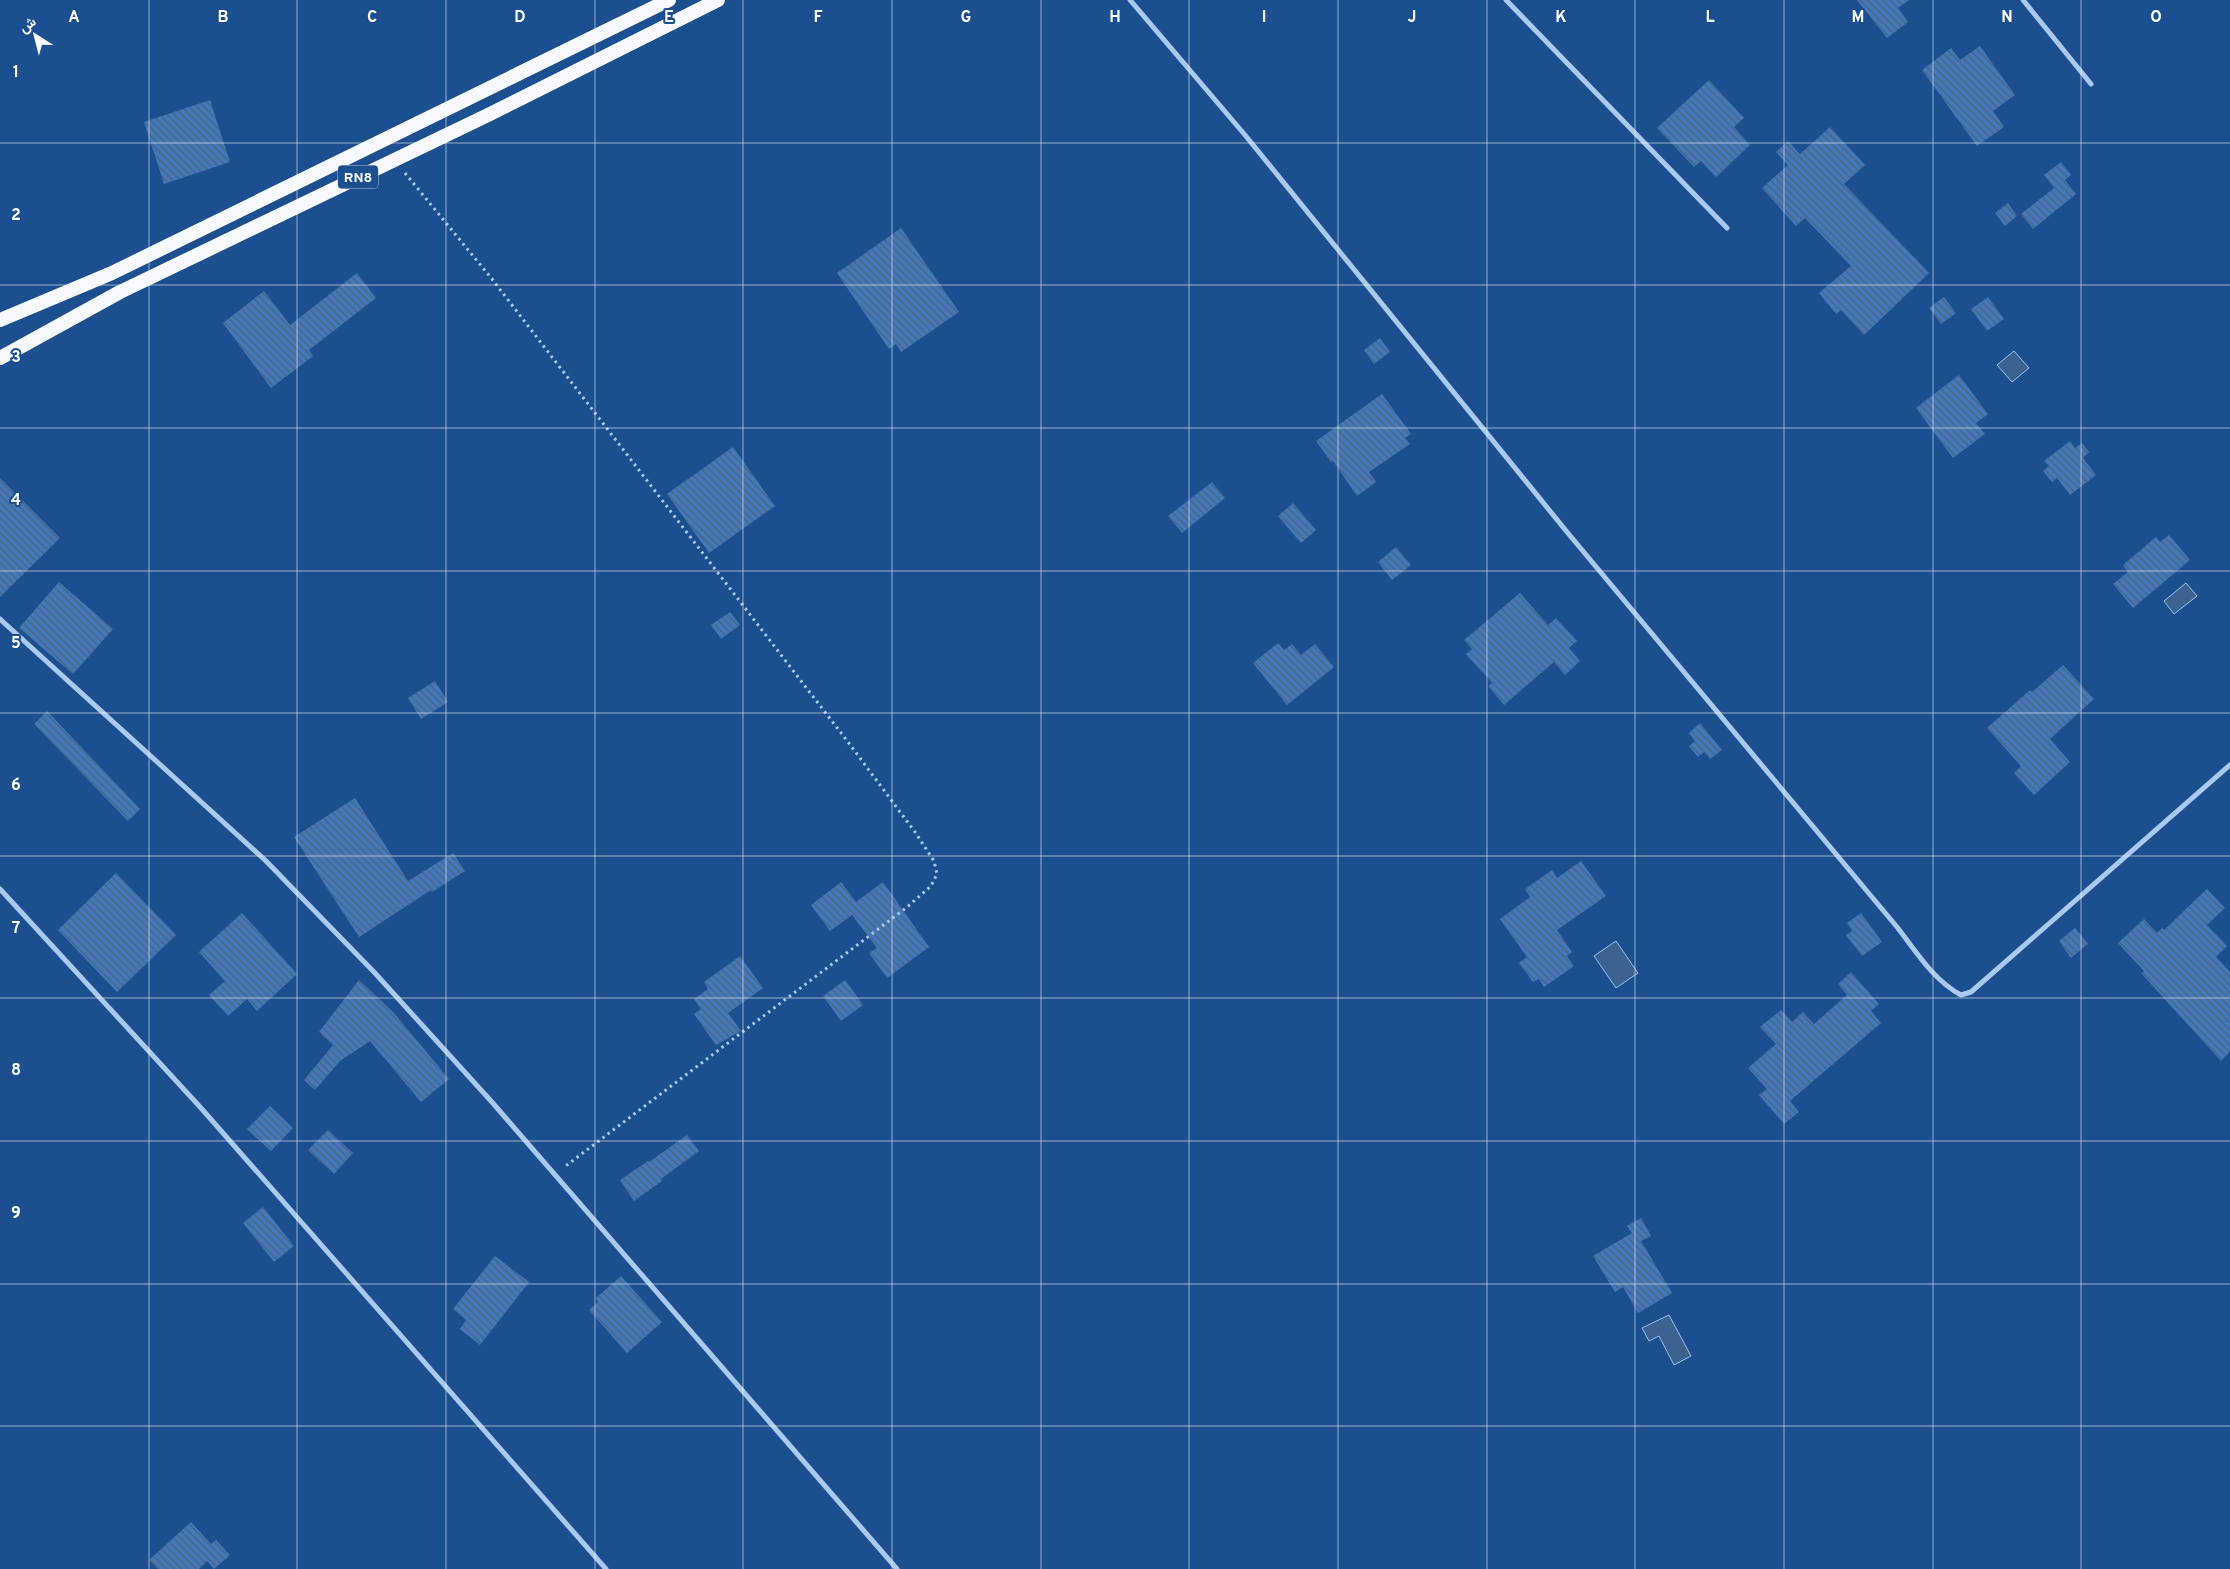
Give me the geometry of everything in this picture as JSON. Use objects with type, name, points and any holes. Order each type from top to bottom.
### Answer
[{"type":"highway","name":"RN8","points":[[0,320],[112,273],[669,0]]},
{"type":"highway","name":"RN8","points":[[0,358],[120,292],[394,160],[718,0]]},
{"type":"street","points":[[1130,0],[1245,135],[1573,540],[1897,927],[1930,970],[1952,990],[1961,995],[1971,992],[2230,765]]},
{"type":"street","points":[[1506,0],[1727,228]]},
{"type":"street","points":[[2023,0],[2090,84]]},
{"type":"street","points":[[0,619],[266,860],[374,972],[554,1174],[897,1569]]},
{"type":"street","points":[[0,889],[200,1108],[606,1569]]},
{"type":"path","points":[[394,160],[492,280],[830,718],[934,861],[937,874],[930,886],[906,908],[554,1174]]},
{"type":"water","points":[[2014,351],[2029,368],[2012,382],[1997,365]]},
{"type":"water","points":[[2186,583],[2197,596],[2174,614],[2164,601]]},
{"type":"water","points":[[1616,941],[1638,973],[1616,988],[1594,956]]},
{"type":"water","points":[[1669,1315],[1691,1356],[1674,1365],[1659,1336],[1649,1341],[1642,1328]]},
{"type":"building","points":[[1857,0],[1909,0],[1898,8],[1908,22],[1887,38]]},
{"type":"building","points":[[1980,46],[2015,95],[1993,111],[2004,127],[1977,146],[1922,70],[1951,48],[1960,60]]},
{"type":"building","points":[[1709,80],[1744,118],[1734,127],[1750,145],[1716,177],[1701,161],[1694,167],[1657,128]]},
{"type":"building","points":[[210,100],[230,162],[164,184],[144,122]]},
{"type":"building","points":[[1830,127],[1865,165],[1844,184],[1929,273],[1864,335],[1841,310],[1836,314],[1819,293],[1851,266],[1805,218],[1796,226],[1762,188],[1788,165],[1776,152],[1788,141],[1800,154]]},
{"type":"building","points":[[2061,162],[2071,175],[2065,180],[2076,194],[2033,229],[2021,214],[2054,188],[2044,175]]},
{"type":"building","points":[[2008,203],[2017,216],[2005,226],[1995,213]]},
{"type":"building","points":[[901,228],[959,312],[901,352],[896,344],[889,349],[837,273]]},
{"type":"building","points":[[357,273],[376,298],[309,350],[313,356],[271,388],[223,323],[264,291],[290,325]]},
{"type":"building","points":[[1944,297],[1956,313],[1941,324],[1929,308]]},
{"type":"building","points":[[1988,297],[2004,319],[1987,331],[1971,309]]},
{"type":"building","points":[[1380,338],[1390,352],[1374,364],[1364,350]]},
{"type":"building","points":[[1959,375],[1988,414],[1976,423],[1985,434],[1953,458],[1916,408]]},
{"type":"building","points":[[1382,394],[1411,434],[1405,438],[1410,444],[1369,472],[1376,482],[1357,496],[1333,461],[1331,462],[1316,441]]},
{"type":"building","points":[[2070,441],[2075,448],[2082,443],[2089,452],[2083,458],[2096,475],[2070,495],[2057,478],[2052,482],[2043,471],[2049,466],[2044,461]]},
{"type":"building","points":[[733,447],[775,506],[709,553],[667,494]]},
{"type":"building","points":[[0,478],[60,538],[0,597]]},
{"type":"building","points":[[1212,482],[1225,498],[1182,533],[1168,516]]},
{"type":"building","points":[[1293,503],[1316,530],[1301,543],[1278,516]]},
{"type":"building","points":[[2169,535],[2190,560],[2133,608],[2113,584],[2128,572],[2123,565],[2156,537],[2160,542]]},
{"type":"building","points":[[1396,547],[1411,565],[1392,580],[1378,562]]},
{"type":"building","points":[[59,582],[113,629],[73,674],[19,628]]},
{"type":"building","points":[[1520,593],[1548,625],[1556,618],[1577,641],[1569,648],[1580,661],[1565,675],[1554,662],[1504,705],[1488,686],[1492,683],[1466,654],[1472,649],[1464,640]]},
{"type":"building","points":[[730,612],[740,625],[721,639],[711,625]]},
{"type":"building","points":[[1278,643],[1284,650],[1292,644],[1301,655],[1315,644],[1334,667],[1287,705],[1253,663]]},
{"type":"building","points":[[2063,665],[2094,699],[2050,739],[2070,762],[2034,795],[2014,773],[2021,766],[1987,728],[2030,690],[2032,692]]},
{"type":"building","points":[[435,681],[448,702],[421,719],[408,698]]},
{"type":"building","points":[[47,711],[140,809],[128,821],[34,724]]},
{"type":"building","points":[[1700,723],[1722,750],[1710,759],[1704,752],[1698,757],[1689,746],[1695,741],[1689,733]]},
{"type":"building","points":[[355,798],[408,881],[453,853],[465,871],[432,892],[431,890],[359,937],[294,837]]},
{"type":"building","points":[[1581,861],[1606,896],[1557,930],[1572,952],[1567,956],[1574,966],[1544,987],[1539,979],[1533,982],[1519,963],[1527,957],[1500,919],[1530,897],[1525,889],[1552,870],[1557,878]]},
{"type":"building","points":[[116,873],[176,935],[117,992],[58,930]]},
{"type":"building","points":[[841,882],[856,902],[883,882],[929,947],[887,978],[869,953],[877,948],[852,915],[830,931],[811,905]]},
{"type":"building","points":[[2207,889],[2225,908],[2207,925],[2227,946],[2216,957],[2230,972],[2230,1052],[2221,1061],[2141,973],[2144,971],[2118,943],[2144,919],[2157,933],[2162,928],[2164,930]]},
{"type":"building","points":[[242,913],[297,974],[257,1011],[247,999],[228,1016],[209,995],[225,981],[199,952]]},
{"type":"building","points":[[1861,913],[1882,942],[1862,956],[1846,935],[1852,931],[1847,923]]},
{"type":"building","points":[[2075,928],[2088,944],[2071,958],[2059,941]]},
{"type":"building","points":[[740,956],[763,988],[728,1013],[741,1031],[716,1045],[694,1014],[701,1009],[694,999],[708,989],[704,982]]},
{"type":"building","points":[[1851,972],[1879,1004],[1871,1011],[1881,1023],[1790,1101],[1799,1112],[1784,1124],[1759,1095],[1767,1089],[1748,1068],[1776,1044],[1760,1027],[1781,1010],[1792,1022],[1803,1012],[1814,1024],[1847,995],[1838,984]]},
{"type":"building","points":[[359,980],[394,1013],[449,1079],[421,1102],[370,1041],[340,1061],[315,1090],[304,1080],[333,1045],[319,1032]]},
{"type":"building","points":[[845,980],[863,1005],[841,1021],[823,996]]},
{"type":"building","points":[[270,1106],[293,1128],[271,1151],[247,1129]]},
{"type":"building","points":[[328,1130],[353,1153],[334,1174],[308,1150]]},
{"type":"building","points":[[687,1135],[699,1151],[634,1201],[620,1180]]},
{"type":"building","points":[[263,1207],[294,1246],[274,1262],[243,1223]]},
{"type":"building","points":[[1641,1218],[1651,1236],[1641,1241],[1672,1293],[1638,1313],[1623,1287],[1615,1292],[1593,1256],[1632,1233],[1627,1226]]},
{"type":"building","points":[[495,1256],[529,1282],[480,1345],[460,1329],[466,1320],[453,1309]]},
{"type":"building","points":[[621,1276],[662,1322],[627,1353],[589,1310],[598,1302],[596,1298]]},
{"type":"building","points":[[191,1522],[211,1544],[216,1540],[230,1555],[214,1569],[207,1561],[199,1569],[158,1569],[149,1560]]}]
